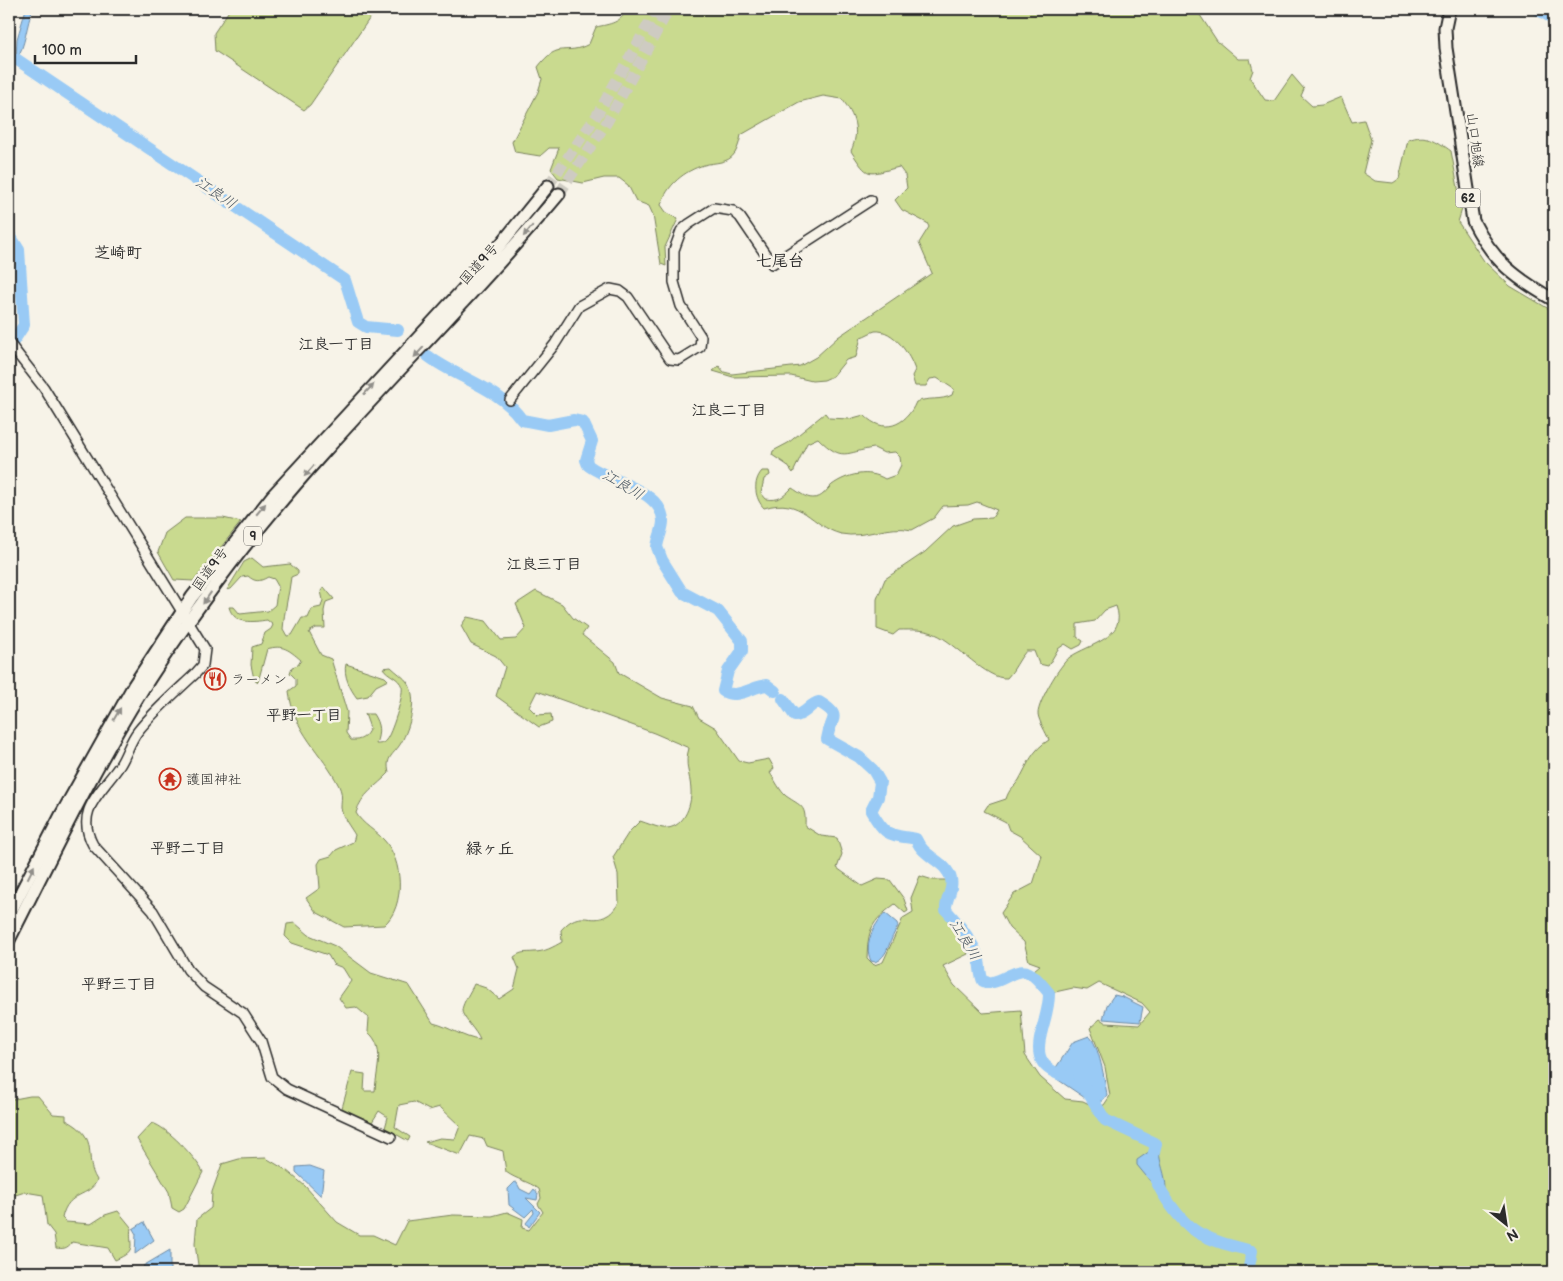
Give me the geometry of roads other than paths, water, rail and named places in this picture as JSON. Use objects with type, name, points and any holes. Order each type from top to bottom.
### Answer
[{"type":"main road","name":"山口旭線","points":[[1450,9],[1445,28],[1446,48],[1473,221],[1483,240],[1500,263],[1515,276],[1554,300]]},
{"type":"main road","name":"国道9号","points":[[9,940],[10,922],[60,815],[134,685],[182,611],[273,494],[476,275],[548,186]]},
{"type":"main road","name":"国道9号","points":[[10,922],[141,693],[190,622],[256,533],[334,443],[520,241],[559,194]]},
{"type":"street","points":[[510,400],[555,344],[579,306],[610,289],[620,291],[628,297],[670,359],[679,360],[700,347],[702,337],[681,306],[676,292],[673,273],[674,250],[681,232],[709,211],[724,208],[740,217],[772,264],[871,200]]},
{"type":"street","points":[[9,343],[44,388],[205,649],[202,665],[134,736],[121,764],[94,800],[85,823],[86,833],[93,845],[152,911],[188,970],[208,992],[231,1003],[243,1013],[261,1041],[270,1072],[275,1081],[287,1089],[391,1137]]},
{"type":"water","points":[[26,9],[33,9],[22,48],[16,59],[17,39]]},
{"type":"water","points":[[885,913],[897,923],[898,927],[886,952],[880,960],[875,962],[871,961],[869,955],[869,942],[877,923]]},
{"type":"water","points":[[1114,995],[1123,997],[1143,1007],[1140,1022],[1103,1019],[1107,1005]]},
{"type":"water","points":[[1089,1036],[1096,1047],[1103,1073],[1107,1095],[1102,1101],[1091,1102],[1051,1075],[1073,1042]]},
{"type":"water","points":[[1153,1149],[1159,1149],[1165,1178],[1166,1189],[1160,1193],[1137,1165],[1137,1160]]},
{"type":"water","points":[[310,1166],[324,1171],[321,1196],[296,1172],[296,1167]]},
{"type":"water","points":[[515,1182],[520,1189],[530,1194],[534,1189],[538,1194],[537,1200],[526,1198],[540,1212],[529,1227],[526,1223],[534,1213],[533,1209],[525,1217],[509,1205],[508,1189]]},
{"type":"water","points":[[144,1222],[154,1240],[135,1254],[136,1234],[133,1229]]},
{"type":"water","points":[[170,1250],[170,1272],[150,1272],[143,1266]]},
{"type":"waterway","points":[[1537,9],[1554,19]]},
{"type":"waterway","name":"江良川","points":[[16,59],[345,280],[358,322],[366,327],[398,330]]},
{"type":"waterway","points":[[9,234],[19,250],[24,325],[9,348]]},
{"type":"waterway","name":"江良川","points":[[428,356],[502,399],[522,420],[548,425],[574,420],[583,422],[592,441],[586,460],[588,465],[632,487],[654,501],[660,510],[663,521],[657,547],[662,560],[682,592],[718,611],[742,641],[742,651],[728,671],[723,691],[734,694],[767,685],[775,691]]},
{"type":"waterway","name":"江良川","points":[[783,699],[795,716],[819,702],[831,711],[834,718],[827,739],[859,757],[873,770],[880,782],[878,797],[871,811],[880,826],[893,835],[916,839],[924,851],[945,868],[952,883],[946,910],[972,944],[979,960],[983,981],[988,983],[994,982],[1024,971],[1034,976],[1049,993],[1048,1006],[1039,1043],[1039,1054],[1043,1063],[1052,1071],[1068,1077]]},
{"type":"waterway","name":"江良川","points":[[1086,1089],[1105,1120],[1156,1144],[1152,1164],[1154,1175],[1169,1203],[1190,1227],[1210,1238],[1252,1251],[1248,1272]]},
{"type":"tunnel","points":[[548,186],[597,115],[657,9]]},
{"type":"tunnel","points":[[559,194],[607,122],[669,9]]},
{"type":"place","name":"ラーメン","points":[[215,679]]},
{"type":"place","name":"護国神社","points":[[170,779]]},
{"type":"district","name":"芝崎町","points":[[118,253]]},
{"type":"district","name":"七尾台","points":[[780,261]]},
{"type":"district","name":"江良一丁目","points":[[336,344]]},
{"type":"district","name":"江良二丁目","points":[[729,410]]},
{"type":"district","name":"江良三丁目","points":[[544,564]]},
{"type":"district","name":"平野一丁目","points":[[304,715]]},
{"type":"district","name":"平野二丁目","points":[[188,848]]},
{"type":"district","name":"緑ヶ丘","points":[[490,849]]},
{"type":"district","name":"平野三丁目","points":[[119,984]]}]
